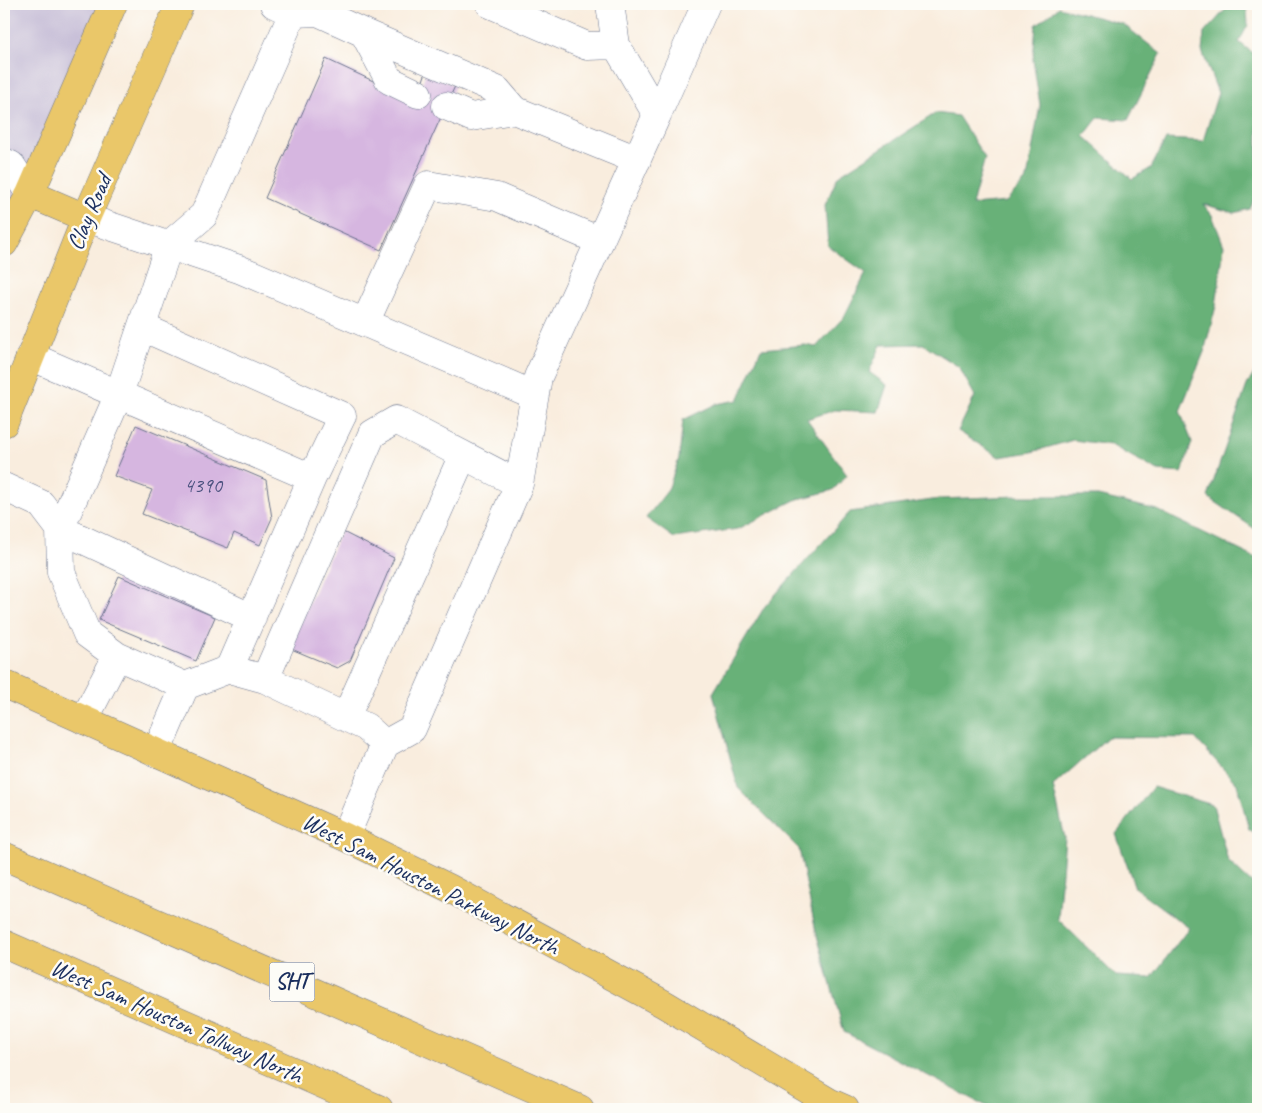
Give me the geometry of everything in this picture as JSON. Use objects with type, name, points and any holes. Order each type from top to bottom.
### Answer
[{"type":"main road","points":[[4,243],[30,194],[113,4]]},
{"type":"main road","name":"Clay Road","points":[[4,423],[86,218],[180,4]]},
{"type":"main road","points":[[30,194],[86,218]]},
{"type":"main road","name":"West Sam Houston Parkway North","points":[[6,686],[345,837],[458,893],[664,1004],[829,1102],[845,1109]]},
{"type":"main road","name":"SHT","points":[[4,856],[580,1109]]},
{"type":"main road","name":"West Sam Houston Tollway North","points":[[4,944],[379,1109]]},
{"type":"lane","points":[[490,4],[587,46],[616,44]]},
{"type":"lane","points":[[610,4],[616,44],[657,115]]},
{"type":"lane","points":[[345,837],[386,744],[412,729],[518,484],[538,377],[706,4]]},
{"type":"lane","points":[[386,744],[366,726],[265,679],[230,669],[185,686],[117,656],[86,634],[62,572],[60,529],[119,394],[170,245],[204,215],[284,8],[318,12],[497,90],[514,110],[636,160]]},
{"type":"lane","points":[[364,33],[389,80],[418,94]]},
{"type":"lane","points":[[446,106],[471,117],[514,110]]},
{"type":"lane","points":[[4,162],[11,165],[30,194]]},
{"type":"lane","points":[[365,323],[428,185],[497,197],[600,241]]},
{"type":"lane","points":[[4,195],[30,194]]},
{"type":"lane","points":[[86,218],[239,269],[534,395]]},
{"type":"lane","points":[[142,327],[342,416],[312,478],[230,669]]},
{"type":"lane","points":[[30,356],[312,478]]},
{"type":"lane","points":[[265,679],[372,434],[396,420],[518,484]]},
{"type":"lane","points":[[346,717],[463,455]]},
{"type":"lane","points":[[4,487],[41,504],[60,529],[252,618]]},
{"type":"lane","points":[[84,720],[117,656]]},
{"type":"lane","points":[[156,753],[185,686]]},
{"type":"shaded area","points":[[4,4],[113,4],[4,243]]},
{"type":"green space","points":[[1059,7],[1123,24],[1161,54],[1128,120],[1098,118],[1084,136],[1132,179],[1151,168],[1166,139],[1203,141],[1218,93],[1202,51],[1204,33],[1227,8],[1247,10],[1248,25],[1239,42],[1254,54],[1258,53],[1258,190],[1250,209],[1234,213],[1203,204],[1212,215],[1224,246],[1216,306],[1204,352],[1180,411],[1192,442],[1182,473],[1158,471],[1111,445],[1073,440],[1032,452],[999,457],[958,431],[975,396],[959,367],[923,344],[881,345],[869,372],[887,385],[878,412],[835,410],[807,419],[847,475],[833,490],[795,500],[738,529],[674,538],[646,518],[668,490],[679,458],[683,420],[716,404],[738,400],[761,349],[805,345],[816,347],[844,317],[866,273],[828,246],[825,205],[838,176],[936,113],[958,116],[985,158],[972,205],[1006,202],[1027,179],[1040,105],[1033,60],[1036,25]]},
{"type":"green space","points":[[1258,367],[1258,531],[1208,497],[1247,385]]},
{"type":"green space","points":[[1018,496],[1098,496],[1157,510],[1258,559],[1258,835],[1249,829],[1237,784],[1195,738],[1108,737],[1053,786],[1065,838],[1058,919],[1116,976],[1151,978],[1189,928],[1135,888],[1116,834],[1153,787],[1213,805],[1228,861],[1258,889],[1258,1109],[1093,1109],[1089,1103],[1063,1109],[992,1109],[844,1032],[816,932],[799,849],[738,788],[713,693],[765,606],[850,512],[939,499]]},
{"type":"building","points":[[326,59],[416,101],[426,72],[455,86],[381,250],[265,198]]},
{"type":"building","points":[[136,425],[266,480],[272,518],[260,545],[234,533],[228,548],[142,514],[152,490],[114,476]]},
{"type":"building","points":[[341,531],[394,558],[350,661],[337,668],[289,648]]},
{"type":"building","points":[[119,576],[215,617],[196,661],[99,620]]}]
